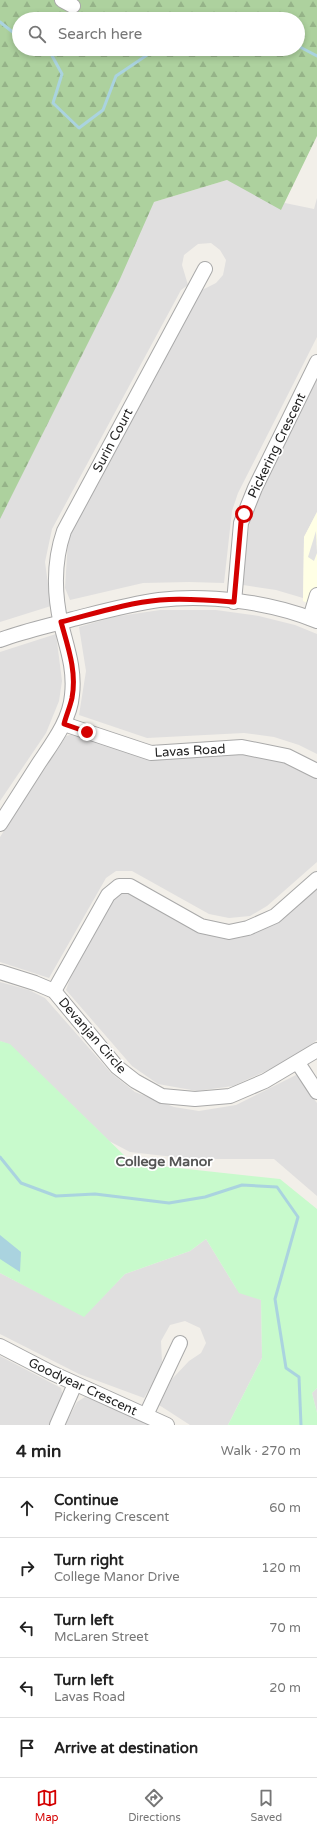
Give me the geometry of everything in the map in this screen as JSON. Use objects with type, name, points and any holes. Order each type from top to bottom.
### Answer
[{"type":"street","name":"Surin Court","points":[[0,824],[64,724],[72,697],[73,677],[71,658],[61,622],[56,577],[59,546],[64,531],[205,269]]},
{"type":"street","name":"Pickering Crescent","points":[[234,602],[241,522],[255,488],[317,362]]},
{"type":"street","points":[[0,640],[30,630],[112,609],[159,600],[192,598],[257,604],[314,619],[317,595]]},
{"type":"street","name":"Lavas Road","points":[[64,724],[151,753],[242,747],[287,756],[317,771]]},
{"type":"street","points":[[54,991],[108,895],[119,886],[130,886],[201,926],[229,932],[248,928],[275,916],[317,879]]},
{"type":"street","name":"Devanjan Circle","points":[[0,972],[35,983],[54,991],[117,1067],[135,1081],[162,1096],[195,1099],[230,1096],[266,1081],[298,1063],[317,1050]]},
{"type":"street","points":[[298,1063],[317,1092]]},
{"type":"street","points":[[146,1415],[180,1343]]},
{"type":"street","name":"Goodyear Crescent","points":[[0,1346],[76,1384],[167,1425]]},
{"type":"street","points":[[57,1425],[76,1384]]},
{"type":"shaded area","points":[[0,37],[12,50],[12,56],[18,56],[154,202],[227,180],[285,203],[314,209],[317,198],[317,337],[238,493],[232,511],[224,583],[143,583],[70,600],[65,588],[68,539],[83,507],[202,290],[216,283],[223,275],[226,260],[220,250],[211,243],[198,244],[184,255],[182,265],[188,285],[181,290],[52,529],[45,562],[51,606],[0,622]]},
{"type":"shaded area","points":[[317,378],[317,512],[304,537],[303,598],[276,590],[243,585],[245,553],[251,515],[258,495]]},
{"type":"shaded area","points":[[317,512],[317,608],[303,601],[304,537]]},
{"type":"shaded area","points":[[316,531],[317,553],[314,561],[308,557]]},
{"type":"shaded area","points":[[160,610],[216,610],[259,616],[295,625],[317,634],[317,754],[299,745],[274,737],[244,733],[147,738],[79,715],[86,671],[79,627],[113,617]]},
{"type":"shaded area","points":[[56,634],[62,681],[59,701],[46,733],[0,801],[0,652]]},
{"type":"shaded area","points":[[73,734],[142,756],[250,753],[294,763],[317,775],[317,862],[267,906],[250,916],[229,918],[209,914],[132,871],[116,871],[106,878],[49,978],[0,962],[0,837],[66,736]]},
{"type":"shaded area","points":[[317,887],[317,1040],[290,1060],[233,1086],[197,1091],[158,1084],[132,1066],[66,990],[70,979],[112,900],[123,893],[137,895],[218,935],[240,938],[263,928]]},
{"type":"shaded area","points":[[0,982],[29,990],[45,998],[111,1073],[135,1092],[174,1107],[199,1111],[236,1105],[296,1075],[317,1103],[317,1196],[274,1159],[191,1159],[130,1152],[109,1141],[10,1045],[0,1041]]},
{"type":"shaded area","points":[[206,1239],[236,1288],[261,1300],[262,1358],[228,1425],[190,1425],[159,1405],[172,1379],[189,1361],[201,1353],[206,1343],[200,1328],[185,1321],[170,1325],[161,1341],[162,1362],[155,1379],[144,1398],[79,1374],[0,1334],[0,1273],[84,1316],[125,1274],[190,1251]]},
{"type":"shaded area","points":[[0,1356],[61,1388],[63,1397],[49,1425],[0,1425]]},
{"type":"shaded area","points":[[317,1388],[317,1413],[312,1393]]},
{"type":"shaded area","points":[[85,1397],[146,1419],[155,1425],[65,1425],[77,1402]]},
{"type":"green space","points":[[0,0],[317,0],[317,136],[281,210],[227,180],[154,202],[120,279],[0,519]]},
{"type":"green space","points":[[0,1041],[10,1044],[132,1163],[280,1179],[317,1209],[317,1388],[312,1393],[317,1413],[317,1425],[228,1425],[262,1358],[261,1300],[239,1293],[206,1239],[190,1251],[125,1274],[84,1317],[0,1273]]},
{"type":"water","points":[[0,1235],[21,1252],[20,1272],[0,1259]]},
{"type":"waterway","points":[[0,22],[12,31]]},
{"type":"waterway","points":[[305,50],[317,56]]},
{"type":"waterway","points":[[52,56],[62,74],[53,103],[79,128],[103,110],[116,76],[146,56]]},
{"type":"waterway","points":[[0,1157],[21,1183],[56,1196],[95,1194],[169,1203],[205,1197],[242,1185],[277,1187],[298,1217],[275,1299],[286,1368],[299,1377],[301,1425]]},
{"type":"district","name":"College Manor","points":[[164,1161]]},
{"type":"route","points":[[87,732],[64,724],[72,697],[73,677],[71,658],[61,622],[112,609],[159,600],[192,598],[234,602],[241,522],[244,514]]}]
